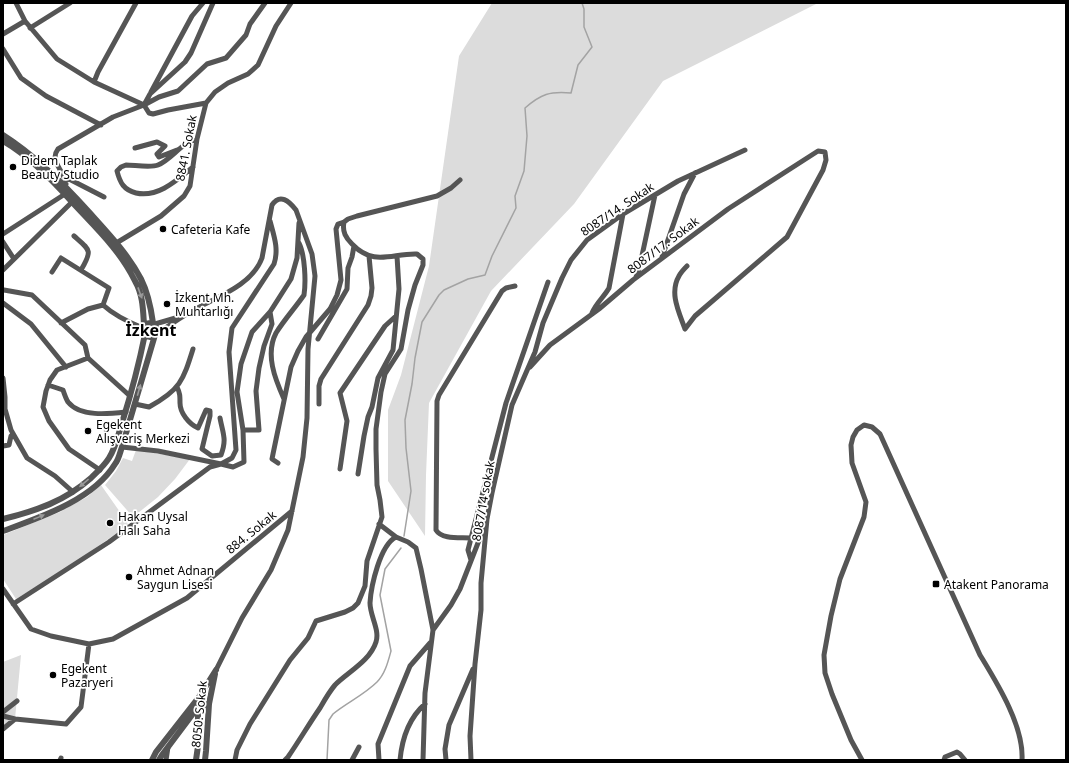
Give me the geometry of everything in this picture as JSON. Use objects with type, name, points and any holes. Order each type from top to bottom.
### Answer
[{"type":"street","points":[[16,3],[30,28],[57,59],[94,82],[144,105],[149,113],[153,114],[206,103]]},
{"type":"street","points":[[30,28],[70,3]]},
{"type":"street","points":[[94,82],[136,3]]},
{"type":"street","points":[[144,105],[192,16],[203,3]]},
{"type":"street","points":[[150,94],[185,62],[191,53],[213,3]]},
{"type":"street","points":[[65,191],[64,177],[54,157],[56,152],[64,145],[124,112],[144,105],[159,97],[178,91],[206,64],[226,58],[246,35],[250,24],[265,3]]},
{"type":"street","name":"8841. Sokak","points":[[114,243],[161,216],[184,196],[190,186],[197,139],[206,103],[215,92],[228,83],[248,74],[258,65],[276,26],[291,3]]},
{"type":"street","points":[[3,34],[25,21]]},
{"type":"street","points":[[3,49],[21,78],[46,96],[100,125]]},
{"type":"street","points":[[3,135],[28,152],[114,243],[142,280],[149,300],[154,323],[157,328],[122,447],[116,463],[108,474],[91,490],[78,499],[46,514],[3,531]]},
{"type":"street","points":[[193,167],[167,187],[142,194],[128,191],[119,181],[117,171],[126,165],[157,166],[172,157],[190,140],[197,139]]},
{"type":"street","points":[[3,141],[26,157],[65,191],[72,202],[114,243],[135,281],[142,299],[144,329],[126,412],[115,446],[109,458],[100,470],[74,492],[58,501],[30,513],[3,519]]},
{"type":"street","points":[[135,148],[157,142],[160,143],[165,146],[157,154],[159,157],[181,148]]},
{"type":"street","name":"8087/14. Sokak","points":[[526,372],[535,352],[543,324],[570,260],[587,240],[623,214],[678,181],[744,150]]},
{"type":"street","name":"8087/17. Sokak","points":[[526,372],[550,345],[592,314],[636,277],[728,209],[818,152],[825,152],[826,160],[823,170],[788,238],[695,316],[685,329],[676,305],[675,290],[678,276],[687,266]]},
{"type":"street","points":[[662,258],[684,194],[695,173]]},
{"type":"street","points":[[65,181],[69,179],[104,197]]},
{"type":"street","points":[[278,463],[272,459],[291,367],[298,351],[310,331],[330,309],[337,295],[341,280],[336,229],[338,224],[357,216],[437,196],[451,188],[460,180]]},
{"type":"street","points":[[3,234],[65,191]]},
{"type":"street","points":[[636,277],[655,195]]},
{"type":"street","points":[[103,305],[112,313],[144,329],[148,337],[156,334],[185,315],[229,292],[254,272],[259,266],[262,258],[272,205],[275,200],[282,199],[291,204],[296,210],[312,254],[315,276],[308,349],[307,418],[303,457],[288,530],[271,570],[242,618],[216,670],[199,697],[156,752],[152,760]]},
{"type":"street","points":[[3,270],[72,202]]},
{"type":"street","points":[[592,314],[596,304],[609,288],[623,214]]},
{"type":"street","points":[[13,604],[109,542],[210,467],[221,464],[232,458],[236,450],[229,352],[232,328],[274,264],[276,249],[270,218]]},
{"type":"street","points":[[122,447],[158,451],[233,467],[244,462],[243,430],[237,392],[241,364],[252,332],[270,312],[291,279],[297,258],[300,221]]},
{"type":"street","points":[[235,760],[237,750],[250,724],[290,660],[308,638],[316,620],[345,612],[353,608],[358,603],[366,586],[367,561],[382,517],[377,485],[376,443],[376,429],[381,392],[385,374],[401,349],[408,310],[415,285],[423,265],[423,259],[417,254],[378,258],[362,253],[354,246],[344,233],[344,222]]},
{"type":"street","points":[[74,236],[87,248],[88,252],[88,258],[81,270]]},
{"type":"street","points":[[3,242],[14,259]]},
{"type":"street","points":[[285,400],[273,369],[272,352],[276,334],[304,295],[301,248],[298,242]]},
{"type":"street","points":[[318,340],[348,289],[348,268],[354,246]]},
{"type":"street","points":[[320,404],[319,386],[321,379],[368,304],[371,296],[369,256]]},
{"type":"street","points":[[358,474],[364,436],[378,378],[393,350],[399,289],[397,256]]},
{"type":"street","points":[[52,272],[61,258],[109,288],[103,305]]},
{"type":"street","points":[[471,560],[468,550],[506,403],[548,282]]},
{"type":"street","points":[[471,538],[444,536],[437,533],[436,530],[437,401],[439,395],[502,291],[506,288],[515,286]]},
{"type":"street","points":[[4,290],[32,295],[85,345],[88,358],[130,396]]},
{"type":"street","points":[[3,303],[31,324],[66,367]]},
{"type":"street","points":[[61,323],[88,309],[103,305]]},
{"type":"street","points":[[243,430],[259,430],[256,391],[259,368],[272,324],[270,312]]},
{"type":"street","points":[[144,329],[149,322],[154,323],[185,315]]},
{"type":"street","points":[[340,469],[347,421],[340,393],[385,326],[396,316]]},
{"type":"street","points":[[135,404],[149,407],[162,400],[177,387],[184,376],[192,349]]},
{"type":"street","points":[[88,358],[57,370],[48,385],[43,407],[49,421],[69,449],[100,470]]},
{"type":"street","name":"8087/14 sokak","points":[[475,664],[488,519],[512,405],[526,372]]},
{"type":"street","points":[[3,378],[5,397],[4,410],[13,434],[27,458],[55,476],[74,492],[78,499]]},
{"type":"street","points":[[48,385],[63,390],[68,402],[83,412],[109,414],[126,412]]},
{"type":"street","points":[[177,387],[180,393],[180,404],[189,422],[198,428],[206,410],[210,411],[202,449],[212,456],[220,455],[225,445],[220,418]]},
{"type":"street","points":[[862,760],[851,740],[832,694],[825,673],[824,655],[840,579],[864,517],[866,502],[852,463],[851,446],[853,437],[857,430],[864,426],[872,427],[880,434],[974,641],[1013,717],[1020,735],[1022,760]]},
{"type":"street","points":[[3,446],[9,444],[13,434]]},
{"type":"street","name":"884. Sokak","points":[[3,588],[31,629],[51,636],[89,644],[113,639],[187,598],[292,511]]},
{"type":"street","points":[[433,630],[451,605],[460,589],[488,519]]},
{"type":"street","points":[[380,524],[396,537],[408,542],[416,548],[433,630],[426,676],[423,760]]},
{"type":"street","points":[[285,760],[334,686],[369,654],[375,643],[377,638],[376,630],[372,620],[370,603],[374,580],[377,566],[384,552],[392,539],[396,537]]},
{"type":"street","points":[[379,760],[378,744],[410,666],[431,642]]},
{"type":"street","points":[[3,716],[15,719],[66,724],[81,707],[89,644]]},
{"type":"street","points":[[446,760],[445,749],[449,725],[475,664]]},
{"type":"street","points":[[471,760],[470,736],[475,664]]},
{"type":"street","name":"8050. Sokak","points":[[204,760],[206,752],[210,696],[216,670]]},
{"type":"street","points":[[199,697],[210,696]]},
{"type":"street","name":"8050. Sokak","points":[[196,760],[198,746],[199,697]]},
{"type":"street","points":[[3,712],[17,701]]},
{"type":"street","points":[[159,760],[198,707],[209,704]]},
{"type":"street","points":[[400,760],[401,748],[409,725],[416,711],[425,704]]},
{"type":"street","points":[[3,728],[15,719]]},
{"type":"street","points":[[166,760],[169,746]]},
{"type":"street","points":[[352,760],[359,747]]},
{"type":"street","points":[[944,760],[945,757],[957,752],[965,760]]},
{"type":"shaded area","points":[[492,3],[818,3],[663,81],[574,204],[491,291],[429,403],[425,536],[388,481],[388,410],[401,375],[429,266],[459,56]]},
{"type":"shaded area","points":[[136,450],[190,459],[175,479],[158,497],[133,517],[105,485],[116,471],[123,458],[132,461]]},
{"type":"shaded area","points":[[101,485],[128,525],[70,566],[16,599],[3,579],[3,535],[60,512],[87,497]]},
{"type":"shaded area","points":[[21,655],[15,719],[3,728],[3,662]]},
{"type":"waterway","points":[[404,536],[411,491],[406,448],[405,420],[422,322],[439,295],[444,290],[468,279],[485,275],[492,256],[516,208],[515,196],[524,171],[527,136],[525,108],[536,99],[546,94],[571,93],[578,65],[592,47],[584,27],[584,9],[582,3]]},
{"type":"waterway","points":[[327,760],[329,720],[333,714],[377,682],[384,672],[387,664],[391,651],[380,595],[385,569],[401,548]]},
{"type":"place","name":"Didem Taplak Beauty Studio","points":[[13,167]]},
{"type":"place","name":"Cafeteria Kafe","points":[[163,229]]},
{"type":"place","name":"İzkent Mh. Muhtarlığı","points":[[167,304]]},
{"type":"place","name":"Egekent Alışveriş Merkezi","points":[[88,431]]},
{"type":"place","name":"Hakan Uysal Halı Saha","points":[[110,523]]},
{"type":"place","name":"Ahmet Adnan Saygun Lisesi","points":[[129,577]]},
{"type":"place","name":"Atakent Panorama","points":[[936,584]]},
{"type":"place","name":"Egekent Pazaryeri","points":[[53,675]]},
{"type":"district","name":"İzkent","points":[[151,330]]}]
